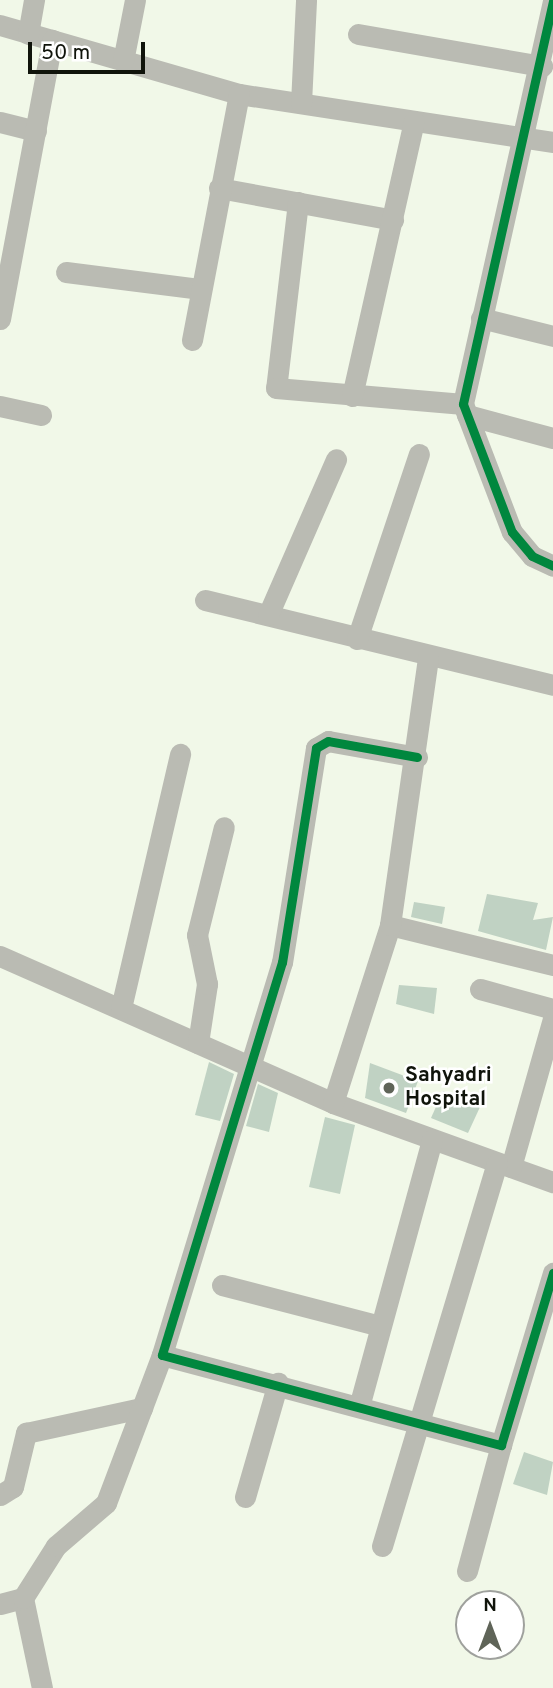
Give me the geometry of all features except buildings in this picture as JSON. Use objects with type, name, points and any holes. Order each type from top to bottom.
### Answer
[{"type":"street","points":[[28,34],[34,0]]},
{"type":"street","points":[[122,61],[135,0]]},
{"type":"street","points":[[301,103],[306,0]]},
{"type":"street","points":[[552,8],[527,138],[481,318],[465,410],[512,532],[532,556],[553,566]]},
{"type":"street","points":[[0,25],[239,94],[553,142]]},
{"type":"street","points":[[358,34],[542,66]]},
{"type":"street","points":[[0,319],[52,40]]},
{"type":"street","points":[[192,340],[239,94]]},
{"type":"street","points":[[352,396],[414,121]]},
{"type":"street","points":[[0,122],[36,131]]},
{"type":"street","points":[[219,188],[393,220]]},
{"type":"street","points":[[298,202],[274,384],[283,391],[352,396],[465,410],[553,438]]},
{"type":"street","points":[[66,272],[201,289]]},
{"type":"street","points":[[481,318],[553,336]]},
{"type":"street","points":[[0,406],[41,415]]},
{"type":"street","points":[[356,639],[419,454]]},
{"type":"street","points":[[268,615],[336,459]]},
{"type":"street","points":[[205,600],[428,658],[553,685]]},
{"type":"street","points":[[333,1103],[390,925],[417,757],[428,658]]},
{"type":"street","points":[[0,1604],[23,1598],[56,1546],[106,1503],[162,1355],[251,1068],[287,940],[316,748],[328,741],[417,757]]},
{"type":"street","points":[[121,1008],[180,754]]},
{"type":"street","points":[[198,1043],[207,984],[197,935],[224,827]]},
{"type":"street","points":[[390,925],[553,965]]},
{"type":"street","points":[[0,956],[333,1103],[553,1182]]},
{"type":"street","points":[[480,989],[553,1009]]},
{"type":"street","points":[[382,1546],[416,1420],[553,1019]]},
{"type":"street","points":[[360,1403],[432,1140]]},
{"type":"street","points":[[467,1572],[501,1445],[553,1273]]},
{"type":"street","points":[[222,1285],[380,1326]]},
{"type":"street","points":[[162,1355],[360,1403],[501,1445]]},
{"type":"street","points":[[245,1497],[278,1383]]},
{"type":"street","points":[[0,1495],[13,1487],[26,1433],[142,1408]]},
{"type":"street","points":[[23,1598],[42,1688]]},
{"type":"cycle path","points":[[553,1],[463,404],[512,532],[532,556],[553,566]]},
{"type":"cycle path","points":[[417,757],[328,741],[316,748],[282,962],[162,1355],[501,1445],[553,1273]]},
{"type":"place","name":"Sahyadri Hospital","points":[[389,1088]]}]
